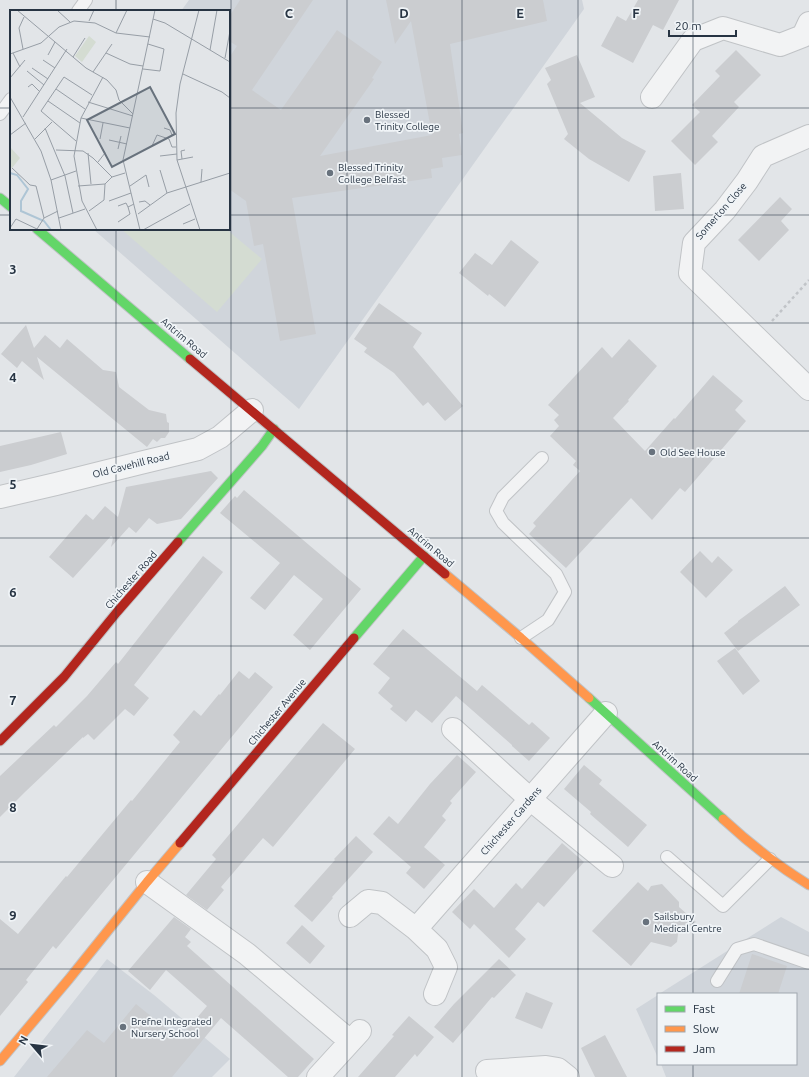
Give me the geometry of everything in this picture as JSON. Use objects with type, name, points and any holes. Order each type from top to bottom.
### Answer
[{"type":"street","points":[[652,97],[693,40],[723,28],[780,45],[803,36],[809,23]]},
{"type":"street","name":"Somerton Close","points":[[809,138],[787,145],[762,156],[747,181],[725,210],[694,243],[690,273],[809,389]]},
{"type":"street","points":[[0,198],[10,206]]},
{"type":"street","name":"Antrim Road","points":[[38,230],[521,638],[744,839],[770,859],[809,885]]},
{"type":"street","name":"Old Cavehill Road","points":[[0,497],[198,449],[220,437],[252,410]]},
{"type":"street","name":"Chichester Road","points":[[0,741],[64,677],[117,612],[262,446],[274,429]]},
{"type":"street","name":"Chichester Avenue","points":[[0,1061],[69,979],[147,882],[424,556]]},
{"type":"street","name":"Chichester Gardens","points":[[416,929],[606,713]]},
{"type":"street","points":[[453,729],[530,799],[612,866]]},
{"type":"street","points":[[147,882],[247,954],[355,1035],[318,1077]]},
{"type":"street","points":[[350,916],[368,901],[382,903],[416,929],[436,949],[446,967],[435,994]]},
{"type":"street","points":[[487,1071],[546,1067],[558,1069],[568,1077]]},
{"type":"lane","points":[[79,10],[86,0]]},
{"type":"lane","points":[[0,114],[10,100]]},
{"type":"lane","points":[[521,638],[548,620],[565,592],[556,574],[503,523],[496,511],[503,497],[515,483],[542,458]]},
{"type":"lane","points":[[667,857],[722,906],[770,859]]},
{"type":"lane","points":[[717,981],[736,949],[754,944],[809,963]]},
{"type":"path","points":[[757,338],[809,280]]},
{"type":"shaded area","name":"Blessed Trinity College","points":[[189,0],[582,0],[584,9],[299,409],[94,230],[230,230],[230,10],[182,10]]},
{"type":"shaded area","points":[[122,230],[227,230],[262,259],[217,312]]},
{"type":"shaded area","points":[[781,917],[809,932],[809,1077],[666,1077],[661,1065],[797,1065],[797,993],[661,993]]},
{"type":"shaded area","name":"Brefne Integrated Nursery School","points":[[107,959],[154,995],[230,1059],[212,1077],[14,1077]]},
{"type":"shaded area","points":[[657,996],[657,1056],[636,1009]]},
{"type":"building","name":"Blessed Trinity College Belfast","points":[[240,0],[313,0],[252,90],[281,110],[337,30],[382,62],[372,78],[374,79],[320,156],[432,135],[411,21],[395,44],[386,0],[543,0],[547,21],[450,44],[463,133],[459,134],[462,155],[442,158],[443,167],[431,169],[432,178],[292,198],[316,334],[280,341],[263,244],[254,246],[246,201],[230,190],[230,56],[237,46],[230,42],[230,15]]},
{"type":"building","points":[[638,0],[679,0],[663,30],[653,25],[633,63],[601,46],[617,16],[626,21]]},
{"type":"building","points":[[736,50],[761,75],[734,102],[739,107],[712,136],[718,142],[695,165],[671,141],[700,112],[692,105],[720,76],[715,71]]},
{"type":"building","points":[[577,55],[595,97],[580,103],[622,138],[646,151],[629,182],[589,159],[564,139],[568,134],[547,84],[551,80],[545,68]]},
{"type":"building","points":[[681,173],[684,209],[655,211],[653,176]]},
{"type":"building","points":[[780,197],[792,209],[781,221],[789,230],[759,261],[738,240]]},
{"type":"building","points":[[511,240],[539,262],[505,307],[489,294],[488,296],[459,273],[475,253],[492,265]]},
{"type":"building","points":[[379,303],[422,333],[413,347],[463,406],[445,421],[428,402],[423,406],[394,373],[364,352],[367,348],[354,339]]},
{"type":"building","points":[[26,325],[34,348],[45,335],[60,348],[67,339],[103,370],[116,372],[119,387],[149,410],[166,414],[167,422],[169,423],[169,432],[165,438],[161,438],[157,442],[153,439],[147,447],[37,357],[44,380],[22,361],[17,368],[1,354]]},
{"type":"building","name":"Old See House","points":[[629,339],[657,366],[628,400],[629,401],[613,418],[645,451],[713,375],[743,401],[735,410],[746,421],[685,492],[680,488],[652,520],[631,498],[566,568],[529,534],[536,526],[533,523],[580,471],[573,465],[576,461],[550,436],[559,426],[554,420],[559,415],[548,405],[602,347],[612,358]]},
{"type":"building","points":[[61,432],[67,454],[31,465],[0,472],[0,446]]},
{"type":"building","points":[[211,471],[218,478],[181,519],[157,524],[149,518],[136,533],[129,527],[111,547],[113,538],[111,536],[73,578],[49,557],[86,514],[93,520],[105,506],[118,517],[126,487]]},
{"type":"building","points":[[244,490],[361,589],[310,650],[293,635],[323,599],[294,575],[265,610],[250,598],[280,563],[220,513],[235,496],[237,498]]},
{"type":"building","points":[[700,551],[712,563],[718,556],[733,570],[706,598],[680,572]]},
{"type":"building","points":[[203,556],[223,572],[134,685],[149,698],[134,716],[125,709],[94,740],[88,734],[83,737],[0,817],[0,776],[54,725],[56,727],[87,696],[116,662],[118,664]]},
{"type":"building","points":[[785,586],[800,605],[738,651],[724,633]]},
{"type":"building","points":[[403,629],[477,691],[482,685],[529,725],[532,722],[550,738],[529,761],[456,696],[432,723],[416,710],[406,722],[390,709],[393,706],[378,693],[390,678],[373,664]]},
{"type":"building","points":[[735,648],[760,681],[743,695],[717,661]]},
{"type":"building","points":[[239,671],[249,679],[255,672],[273,687],[56,949],[53,946],[26,980],[28,982],[0,1016],[0,919],[18,934],[131,800],[132,801],[180,742],[173,735],[194,710],[201,716]]},
{"type":"building","points":[[323,723],[355,749],[273,847],[263,838],[221,887],[224,890],[207,910],[186,895],[216,859],[212,855]]},
{"type":"building","points":[[457,755],[476,772],[450,801],[452,803],[442,816],[446,820],[424,847],[445,865],[424,889],[406,873],[411,867],[373,834],[389,816],[398,824],[430,784]]},
{"type":"building","points":[[584,765],[602,780],[599,784],[647,825],[628,847],[564,789]]},
{"type":"building","points":[[356,836],[373,852],[332,897],[333,898],[312,922],[294,906],[335,860],[334,859]]},
{"type":"building","points":[[562,843],[584,862],[544,907],[538,902],[515,929],[526,939],[509,958],[474,924],[470,929],[452,912],[474,889],[494,908],[516,883],[522,889]]},
{"type":"building","name":"Sailsbury Medical Centre","points":[[638,882],[648,891],[651,886],[662,884],[679,902],[679,907],[696,922],[678,934],[677,942],[671,947],[651,942],[631,966],[592,931]]},
{"type":"building","points":[[174,917],[191,929],[185,937],[191,942],[187,946],[314,1059],[298,1077],[288,1077],[221,1018],[172,1077],[47,1077],[87,1030],[104,1043],[136,1004],[179,1039],[207,1006],[166,970],[150,990],[128,971]]},
{"type":"building","points":[[302,925],[325,946],[310,964],[286,943]]},
{"type":"building","points":[[752,954],[787,966],[778,993],[739,993]]},
{"type":"building","points":[[499,959],[516,975],[494,998],[492,997],[453,1043],[434,1027],[454,1004]]},
{"type":"building","points":[[526,992],[553,1003],[542,1029],[515,1018]]},
{"type":"building","points":[[409,1016],[434,1037],[417,1057],[415,1054],[395,1077],[358,1077],[394,1036],[392,1035]]},
{"type":"building","points":[[605,1035],[627,1077],[595,1077],[581,1048]]},
{"type":"traffic: fast","points":[[0,198],[10,206]]},
{"type":"traffic: fast","points":[[38,230],[190,359]]},
{"type":"traffic: fast","points":[[178,542],[262,446],[274,429]]},
{"type":"traffic: fast","points":[[354,638],[424,556]]},
{"type":"traffic: fast","points":[[589,698],[723,819]]},
{"type":"traffic: slow","points":[[445,574],[589,698]]},
{"type":"traffic: slow","points":[[723,819],[764,854],[809,885]]},
{"type":"traffic: slow","points":[[0,1061],[180,843]]},
{"type":"traffic: jam","points":[[190,359],[445,574]]},
{"type":"traffic: jam","points":[[0,741],[64,677],[117,612],[178,542]]},
{"type":"traffic: jam","points":[[180,843],[354,638]]},
{"type":"place","name":"Blessed Trinity College","points":[[367,120]]},
{"type":"place","name":"Blessed Trinity College Belfast","points":[[330,173]]},
{"type":"place","name":"Old See House","points":[[652,452]]},
{"type":"place","name":"Sailsbury Medical Centre","points":[[646,922]]},
{"type":"place","name":"Brefne Integrated Nursery School","points":[[123,1027]]}]
